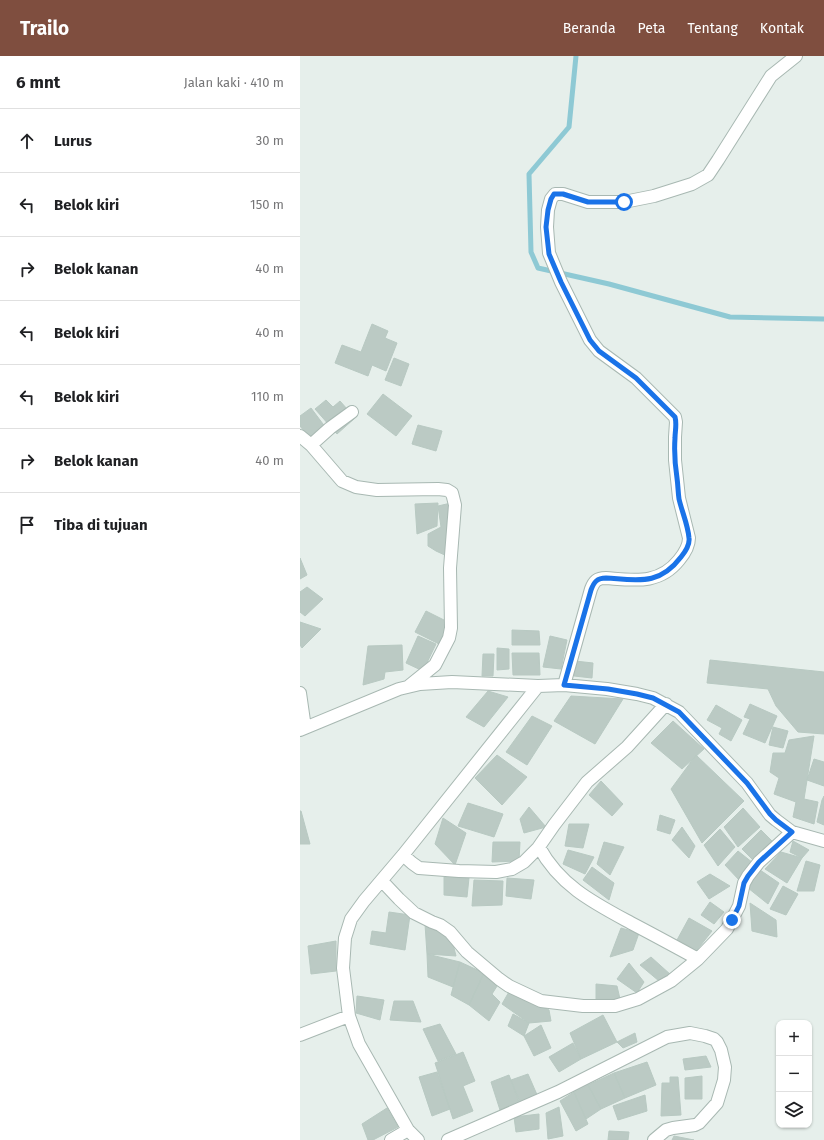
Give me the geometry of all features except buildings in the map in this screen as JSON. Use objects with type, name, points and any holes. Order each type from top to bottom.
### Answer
[{"type":"street","points":[[564,685],[591,590],[596,581],[601,578],[644,580],[658,577],[676,564],[684,554],[689,543],[689,538],[679,498],[674,460],[675,417],[636,378],[599,351],[590,340],[561,282],[549,254],[546,227],[551,199],[554,194],[563,194],[588,202],[624,202],[654,196],[692,184],[708,174],[771,76],[796,56]]},
{"type":"street","points":[[311,445],[330,428],[352,412]]},
{"type":"street","points":[[300,436],[311,445],[342,481],[356,487],[377,490],[438,489],[452,492],[455,505],[450,568],[451,628],[449,638],[435,665],[414,686]]},
{"type":"street","points":[[300,693],[303,729],[399,689],[452,682],[538,686],[564,685],[608,689],[653,698],[679,712],[747,783],[776,820],[792,832],[824,841]]},
{"type":"street","points":[[418,1140],[408,1130],[359,1044],[349,1016],[343,968],[345,938],[351,919],[364,901],[404,855],[538,686]]},
{"type":"street","points":[[404,855],[420,868],[496,872],[512,869],[524,862],[538,847],[587,782],[627,747],[666,704]]},
{"type":"street","points":[[382,881],[414,913],[440,925],[450,932],[466,952],[509,986],[541,1001],[578,1005],[615,1006],[638,999],[671,981],[698,960],[727,929],[739,906],[744,883],[748,876],[759,862],[792,832]]},
{"type":"street","points":[[538,847],[549,865],[570,886],[591,901],[698,960]]},
{"type":"street","points":[[300,1035],[349,1016]]},
{"type":"street","points":[[448,1140],[558,1092],[667,1037],[690,1033],[705,1036],[714,1040],[717,1042],[721,1050],[725,1067],[724,1080],[717,1104],[699,1123],[666,1130],[654,1140]]},
{"type":"street","points":[[391,1140],[408,1130]]},
{"type":"waterway","points":[[576,56],[569,127],[529,174],[531,252],[538,268],[609,284],[730,317],[824,319]]},
{"type":"route","points":[[624,202],[588,202],[563,194],[554,194],[548,210],[546,227],[549,254],[561,282],[590,340],[599,351],[636,378],[675,417],[674,460],[679,498],[689,543],[684,554],[676,564],[658,577],[644,580],[601,578],[593,584],[564,685],[608,689],[637,694],[653,698],[679,712],[747,783],[770,814],[792,832],[759,862],[748,876],[744,883],[739,906],[732,920]]}]
